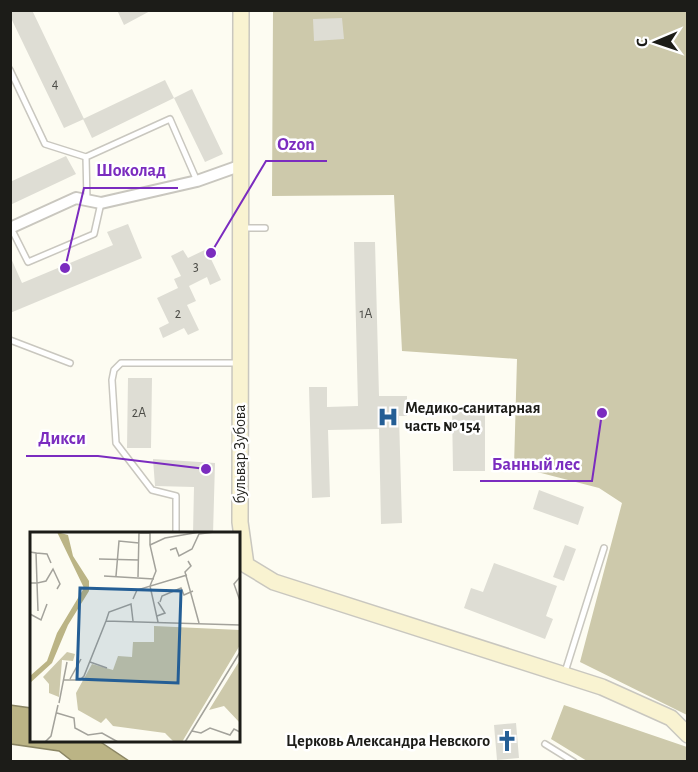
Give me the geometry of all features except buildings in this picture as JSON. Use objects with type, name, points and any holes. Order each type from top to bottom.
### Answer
[{"type":"street","name":"бульвар Зубова","points":[[242,10],[240,363],[242,565],[274,582],[602,687],[671,718],[687,735]]},
{"type":"street","points":[[11,228],[76,198],[101,204],[197,181],[242,165]]},
{"type":"lane","points":[[10,70],[45,144],[86,157],[170,119],[197,181]]},
{"type":"lane","points":[[86,157],[87,201]]},
{"type":"lane","points":[[11,228],[28,262],[94,234],[101,204]]},
{"type":"lane","points":[[242,228],[265,228]]},
{"type":"lane","points":[[10,340],[70,363]]},
{"type":"lane","points":[[176,532],[176,496],[152,490],[116,443],[112,380],[114,370],[121,363],[240,363]]},
{"type":"lane","points":[[564,675],[604,548]]},
{"type":"lane","points":[[545,744],[574,762]]},
{"type":"shaded area","points":[[273,11],[687,11],[687,715],[580,662],[622,503],[599,488],[514,466],[517,359],[402,351],[394,195],[272,196]]},
{"type":"shaded area","points":[[10,705],[30,708],[30,742],[100,742],[129,761],[72,761],[59,751],[11,744]]},
{"type":"shaded area","points":[[564,705],[687,747],[687,761],[587,761],[551,739]]},
{"type":"place","name":"Ozon","points":[[211,253]]},
{"type":"place","name":"Шоколад","points":[[65,268]]},
{"type":"place","name":"Банный лес","points":[[602,413]]},
{"type":"place","name":"Медико-санитарная часть № 154","points":[[388,417]]},
{"type":"place","name":"Дикси","points":[[206,469]]},
{"type":"place","name":"Церковь Александра Невского","points":[[507,741]]}]
